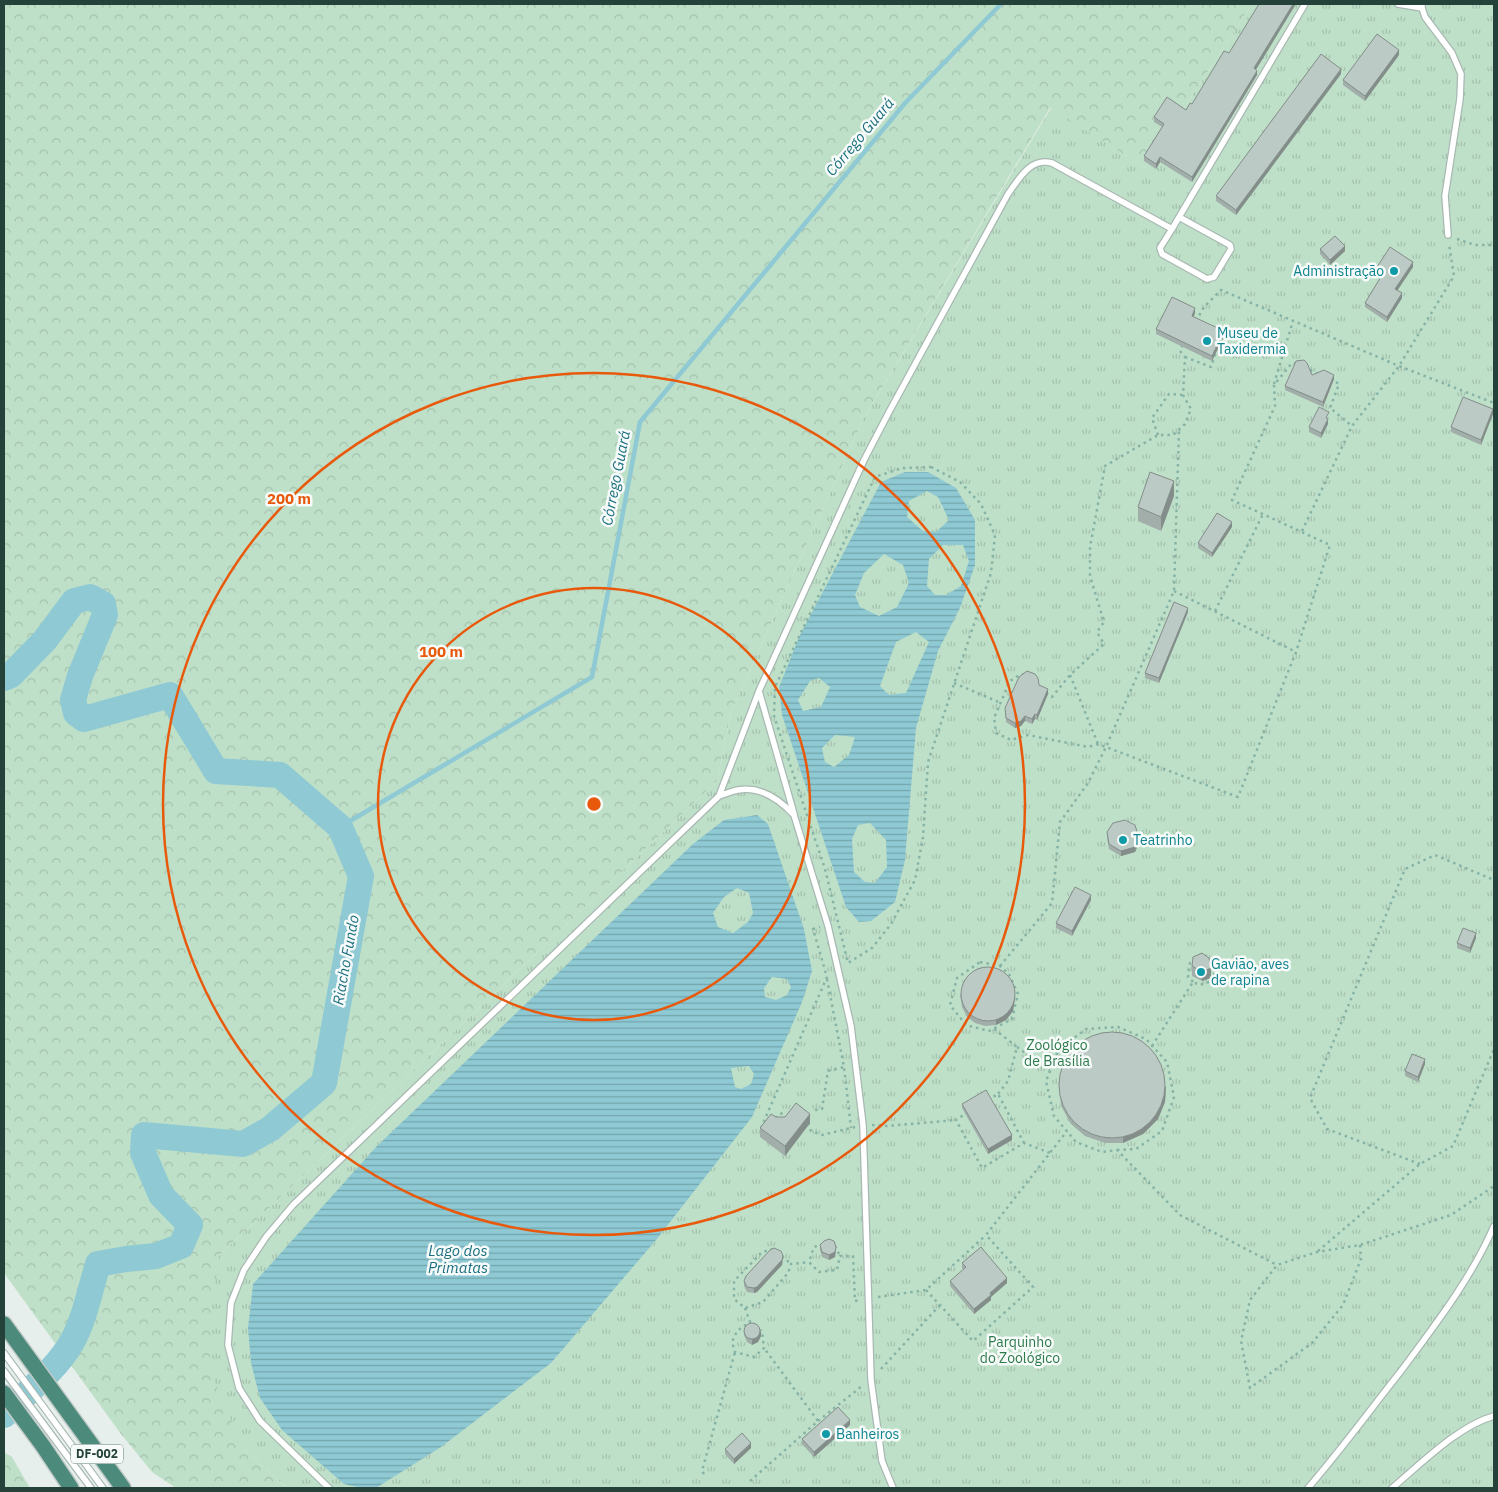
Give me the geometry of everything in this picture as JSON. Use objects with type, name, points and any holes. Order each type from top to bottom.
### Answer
[{"type":"highway","name":"DF-002","points":[[4,1324],[122,1488]]},
{"type":"highway","name":"DF-002","points":[[4,1392],[48,1442],[71,1488]]},
{"type":"lane","points":[[1179,217],[1230,245],[1231,249],[1214,277],[1207,279],[1162,254],[1160,248],[1305,4]]},
{"type":"lane","points":[[1398,4],[1422,6],[1425,18],[1452,53],[1461,74],[1460,98],[1445,196],[1448,236]]},
{"type":"lane","points":[[329,1488],[260,1421],[240,1388],[228,1345],[231,1303],[244,1270],[266,1237],[293,1204],[719,796],[759,691],[864,460],[888,412],[1008,194],[1023,174],[1033,165],[1040,162],[1052,163],[1172,229]]},
{"type":"lane","points":[[759,691],[828,926],[850,1026],[862,1125],[871,1380],[882,1462],[893,1488]]},
{"type":"lane","points":[[719,796],[738,790],[752,789],[786,806],[794,815]]},
{"type":"lane","points":[[1308,1488],[1333,1459],[1464,1284],[1488,1241],[1494,1226]]},
{"type":"lane","points":[[4,1353],[103,1488]]},
{"type":"lane","points":[[4,1370],[48,1442],[91,1488]]},
{"type":"lane","points":[[1392,1488],[1471,1426],[1494,1416]]},
{"type":"path","points":[[1302,531],[1352,426],[1399,366],[1454,276],[1448,236],[1476,245],[1494,244]]},
{"type":"path","points":[[1195,323],[1204,307],[1221,290],[1399,366],[1494,403]]},
{"type":"path","points":[[1028,676],[1022,674],[1010,681],[994,718],[996,733],[1011,740],[1028,735],[1088,747],[1098,744],[1238,797],[1296,652],[1330,545],[1232,500],[1275,406],[1274,385],[1293,321]]},
{"type":"path","points":[[1184,344],[1180,351],[1185,357],[1211,367],[1220,342]]},
{"type":"path","points":[[1041,690],[1052,697],[1070,675],[1104,644],[1096,632],[1104,622],[1090,576],[1090,546],[1105,466],[1158,435],[1173,435],[1185,424],[1191,409],[1183,395],[1185,357]]},
{"type":"path","points":[[1274,385],[1292,363],[1296,364]]},
{"type":"path","points":[[1310,370],[1322,376]]},
{"type":"path","points":[[1336,382],[1339,384],[1330,408],[1352,426]]},
{"type":"path","points":[[1158,435],[1152,418],[1169,394],[1183,395]]},
{"type":"path","points":[[1000,966],[1052,903],[1060,822],[1088,783],[1106,747],[1174,591],[1179,429]]},
{"type":"path","points":[[931,467],[960,482],[981,504],[995,535],[991,573],[954,683],[928,762],[923,837],[915,880],[891,924],[872,948],[848,963],[825,869],[774,716],[775,687],[875,477],[902,468],[931,467]]},
{"type":"path","points":[[1215,611],[1263,514]]},
{"type":"path","points":[[1174,591],[1296,652]]},
{"type":"path","points":[[1070,675],[1098,744]]},
{"type":"path","points":[[954,683],[1001,703]]},
{"type":"path","points":[[1420,1164],[1327,1129],[1310,1098],[1406,869],[1434,855],[1494,880]]},
{"type":"path","points":[[813,929],[827,977],[844,1067],[851,1128]]},
{"type":"path","points":[[1197,960],[1190,963],[1188,977],[1192,982],[1200,985],[1215,980],[1213,965],[1204,958]]},
{"type":"path","points":[[980,962],[1000,966],[1009,974],[1018,994],[1012,1019],[990,1031],[966,1025],[950,1005],[957,978],[980,962]]},
{"type":"path","points":[[767,1124],[761,1128],[827,977]]},
{"type":"path","points":[[1152,1046],[1192,982]]},
{"type":"path","points":[[1118,1028],[1146,1039],[1167,1062],[1174,1097],[1162,1132],[1136,1149],[1102,1152],[1076,1142],[1054,1116],[1046,1081],[1050,1071],[1059,1049],[1086,1029],[1118,1028]]},
{"type":"path","points":[[994,1029],[1050,1071]]},
{"type":"path","points":[[981,1104],[998,1094],[1008,1081],[1017,1047]]},
{"type":"path","points":[[1317,1252],[1420,1164],[1453,1146],[1494,1049]]},
{"type":"path","points":[[816,1110],[822,1109],[828,1071],[844,1067]]},
{"type":"path","points":[[998,1094],[1024,1143],[1050,1153]]},
{"type":"path","points":[[807,1119],[811,1131],[822,1135],[862,1125],[887,1126],[956,1120],[972,1110]]},
{"type":"path","points":[[773,1120],[786,1111]]},
{"type":"path","points":[[956,1120],[982,1168],[1024,1143]]},
{"type":"path","points":[[840,1256],[853,1256],[855,1301],[926,1290],[986,1234],[1067,1132]]},
{"type":"path","points":[[1116,1150],[1180,1216],[1276,1265]]},
{"type":"path","points":[[1360,1245],[1361,1259],[1343,1305],[1312,1344],[1250,1388],[1241,1341],[1250,1300],[1276,1265],[1317,1252],[1360,1245],[1451,1215],[1494,1186]]},
{"type":"path","points":[[926,1290],[973,1341],[1034,1287],[986,1234]]},
{"type":"path","points":[[809,1262],[819,1272],[837,1270],[840,1256],[832,1241]]},
{"type":"path","points":[[809,1262],[814,1247],[823,1244]]},
{"type":"path","points":[[750,1481],[818,1421],[764,1348],[762,1331],[750,1322],[745,1308],[734,1299],[734,1280],[762,1252],[775,1248]]},
{"type":"path","points":[[780,1254],[791,1264],[809,1262]]},
{"type":"path","points":[[745,1308],[763,1302],[788,1273],[791,1264]]},
{"type":"path","points":[[704,1474],[702,1471],[736,1352],[732,1342],[737,1331],[750,1322]]},
{"type":"path","points":[[736,1352],[754,1358],[764,1348]]},
{"type":"green space","points":[[4,4],[1252,4],[1145,168],[1050,108],[864,418],[731,712],[717,781],[219,1256],[245,1450],[287,1488],[176,1488],[152,1472],[121,1434],[4,1273]]},
{"type":"green space","name":"Zoológico de Brasília","points":[[1252,4],[1494,4],[1494,1488],[287,1488],[245,1450],[210,1372],[211,1315],[219,1256],[717,781],[731,712],[864,418],[1051,108],[1145,168]]},
{"type":"green space","points":[[4,1452],[12,1457],[30,1488],[4,1488]]},
{"type":"water","points":[[905,472],[928,472],[956,488],[975,520],[975,565],[960,608],[938,651],[916,728],[905,860],[895,902],[871,921],[859,922],[846,907],[782,715],[779,687],[800,635],[881,482]],"holes":[[[927,491],[938,497],[949,520],[936,532],[923,531],[907,517],[909,501]],[[943,545],[963,545],[969,561],[961,586],[946,595],[935,595],[927,586],[929,559]],[[884,554],[903,565],[909,583],[897,607],[879,616],[860,607],[855,595],[864,573]],[[916,632],[929,642],[906,693],[889,695],[880,686],[896,642]],[[819,678],[830,687],[821,707],[803,711],[798,700],[810,681]],[[835,735],[855,737],[849,755],[834,767],[825,762],[822,748]],[[870,823],[886,840],[887,867],[875,883],[865,882],[854,872],[852,839],[858,825]]]},
{"type":"water","name":"Lago dos Primatas","points":[[757,815],[768,824],[804,929],[812,971],[802,1002],[752,1117],[656,1240],[551,1363],[441,1447],[376,1488],[362,1488],[344,1484],[282,1430],[260,1398],[251,1363],[248,1328],[253,1284],[376,1147],[693,844],[724,820]],"holes":[[[737,888],[749,893],[753,913],[748,922],[733,933],[718,927],[713,913],[724,897]],[[772,977],[787,979],[791,987],[787,995],[776,1000],[765,997],[764,988]],[[749,1066],[754,1074],[751,1084],[741,1089],[735,1087],[731,1068]]]},
{"type":"building","points":[[1259,4],[1293,4],[1254,68],[1257,71],[1192,177],[1160,157],[1156,164],[1144,156],[1164,124],[1154,117],[1167,97],[1186,110],[1190,103],[1192,104],[1224,51],[1229,53]]},
{"type":"building","points":[[1377,34],[1399,50],[1365,96],[1343,80]]},
{"type":"building","points":[[1321,54],[1341,69],[1236,210],[1216,196]]},
{"type":"building","points":[[1335,236],[1345,246],[1330,260],[1320,249]]},
{"type":"building","points":[[1390,247],[1413,262],[1395,289],[1402,293],[1387,317],[1365,303],[1382,275],[1375,270]]},
{"type":"building","points":[[1172,297],[1195,308],[1192,316],[1224,331],[1212,356],[1156,329]]},
{"type":"building","points":[[1304,360],[1312,375],[1324,370],[1334,375],[1323,402],[1285,386],[1296,361]]},
{"type":"building","points":[[1463,397],[1493,409],[1481,440],[1451,427]]},
{"type":"building","points":[[1319,407],[1329,412],[1326,418],[1328,419],[1321,433],[1309,427]]},
{"type":"building","points":[[1150,472],[1174,481],[1161,517],[1138,507]]},
{"type":"building","points":[[1217,513],[1232,522],[1212,553],[1198,543]]},
{"type":"building","points":[[1174,602],[1188,608],[1159,678],[1145,673]]},
{"type":"building","points":[[1027,671],[1035,674],[1039,685],[1048,689],[1037,715],[1035,714],[1032,719],[1025,716],[1021,721],[1015,723],[1006,718],[1005,708],[1019,677]]},
{"type":"building","name":"Teatrinho","points":[[1125,820],[1135,825],[1139,838],[1135,847],[1121,851],[1109,844],[1107,832],[1113,823]]},
{"type":"building","points":[[1075,887],[1091,895],[1072,931],[1056,923]]},
{"type":"building","points":[[1463,928],[1476,933],[1470,948],[1457,943]]},
{"type":"building","points":[[1202,953],[1209,958],[1211,968],[1202,972],[1192,966],[1193,957]]},
{"type":"building","points":[[983,967],[993,967],[1003,971],[1011,979],[1015,994],[1011,1009],[1003,1017],[993,1021],[983,1021],[973,1017],[965,1009],[961,999],[961,989],[965,979],[973,971]]},
{"type":"building","points":[[1112,1032],[1132,1036],[1150,1047],[1161,1065],[1165,1085],[1161,1105],[1150,1123],[1132,1134],[1112,1138],[1092,1134],[1074,1123],[1063,1105],[1059,1085],[1063,1065],[1074,1047],[1092,1036]]},
{"type":"building","points":[[1412,1054],[1425,1059],[1418,1077],[1405,1071]]},
{"type":"building","points":[[986,1090],[1012,1135],[988,1149],[962,1104]]},
{"type":"building","points":[[796,1103],[810,1114],[785,1146],[760,1128],[771,1114],[776,1117],[785,1117]]},
{"type":"building","points":[[829,1239],[834,1241],[836,1247],[835,1252],[829,1255],[822,1252],[820,1245]]},
{"type":"building","points":[[981,1247],[1007,1278],[974,1309],[950,1281],[966,1267],[962,1263]]},
{"type":"building","points":[[774,1248],[781,1251],[782,1260],[757,1287],[747,1287],[744,1281],[746,1276]]},
{"type":"building","points":[[749,1323],[755,1323],[760,1328],[758,1337],[749,1339],[744,1334],[744,1328]]},
{"type":"building","name":"Banheiros","points":[[838,1407],[850,1420],[814,1452],[802,1439]]},
{"type":"building","points":[[742,1433],[751,1443],[734,1459],[725,1449]]},
{"type":"waterway","name":"Córrego Guará","points":[[340,827],[592,677],[640,422],[906,102],[1001,4]]},
{"type":"waterway","name":"Riacho Fundo","points":[[4,678],[11,675],[45,640],[74,601],[90,597],[103,604],[105,615],[80,676],[73,700],[76,713],[84,719],[170,695],[216,771],[280,775],[340,827],[361,876],[324,1083],[270,1129],[243,1144],[144,1135],[143,1153],[161,1195],[190,1225],[181,1246],[156,1256],[98,1264],[84,1314],[72,1342],[50,1371],[4,1415]]},
{"type":"place","name":"Administração","points":[[1394,271]]},
{"type":"place","name":"Museu de Taxidermia","points":[[1207,341]]},
{"type":"place","name":"Teatrinho","points":[[1123,840]]},
{"type":"place","name":"Gavião, aves de rapina","points":[[1201,972]]},
{"type":"place","name":"Banheiros","points":[[826,1434]]},
{"type":"park label","name":"Parquinho do Zoológico","points":[[1020,1350]]}]
